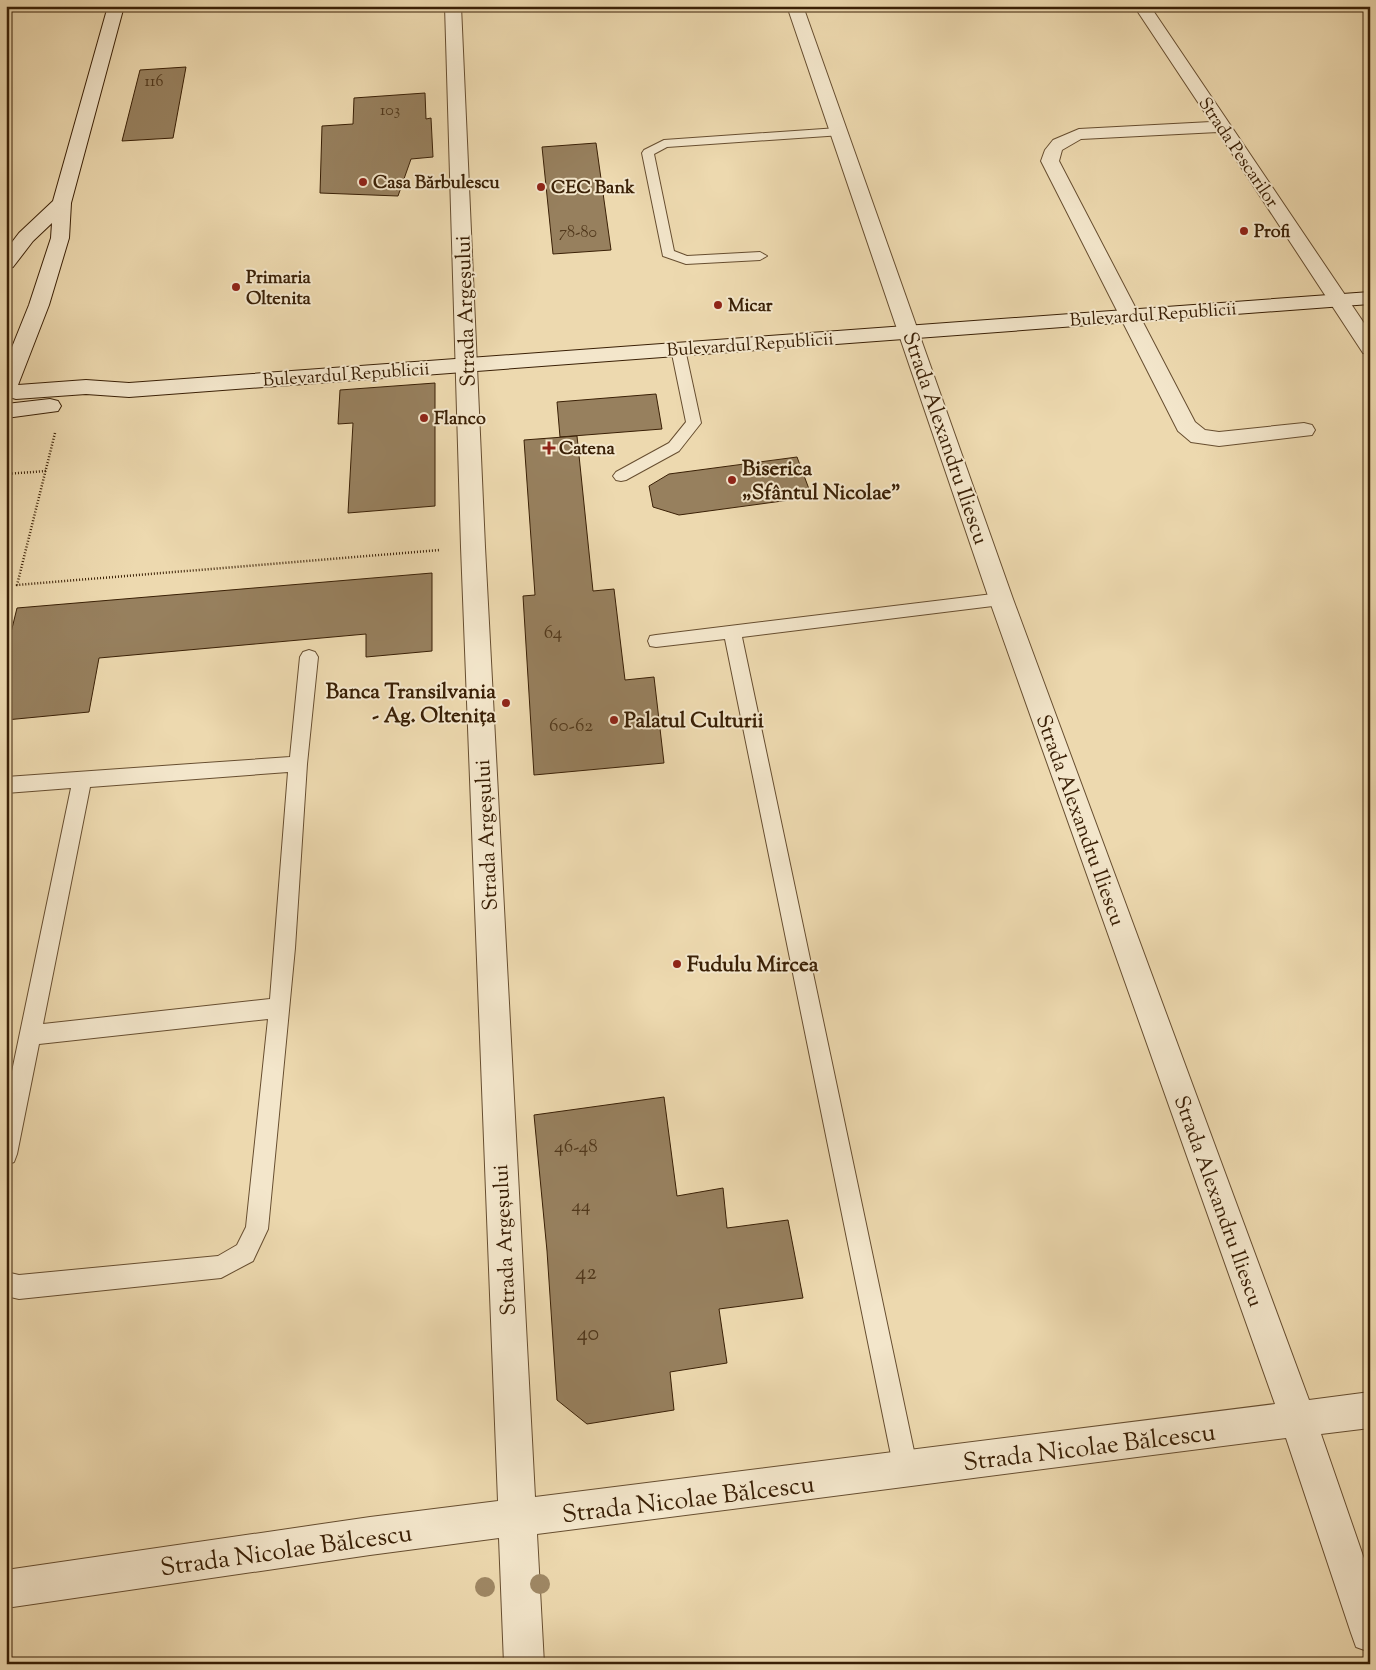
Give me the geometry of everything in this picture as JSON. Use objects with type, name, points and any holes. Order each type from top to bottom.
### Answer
[{"type":"street","points":[[9,395],[23,342],[39,305],[60,238],[62,203],[116,6]]},
{"type":"street","name":"Strada Argeșului","points":[[453,6],[473,547],[524,1664]]},
{"type":"street","name":"Strada Alexandru Iliescu","points":[[795,6],[910,332],[1001,599],[1298,1419],[1370,1633]]},
{"type":"street","name":"Strada Pescarilor","points":[[1142,6],[1370,348]]},
{"type":"street","points":[[1222,127],[1079,134],[1063,140],[1052,150],[1050,161],[1186,426],[1199,437],[1219,439],[1304,430]]},
{"type":"street","points":[[6,262],[26,237],[62,203]]},
{"type":"street","name":"Bulevardul Republicii","points":[[9,395],[62,405],[129,390],[1370,298]]},
{"type":"street","name":"Strada Nicolae Bălcescu","points":[[6,1589],[370,1536],[680,1499],[1370,1410]]},
{"type":"lane","points":[[760,256],[686,260],[668,253],[648,153],[664,144],[838,132]]},
{"type":"lane","points":[[621,476],[674,447],[694,423],[678,349]]},
{"type":"lane","points":[[656,641],[1001,599]]},
{"type":"lane","points":[[732,631],[906,1470]]},
{"type":"lane","points":[[6,1284],[20,1287],[221,1267],[246,1253],[257,1229],[279,1008],[298,764],[309,657]]},
{"type":"lane","points":[[6,785],[298,764]]},
{"type":"lane","points":[[6,1154],[82,780]]},
{"type":"lane","points":[[31,1035],[279,1008]]},
{"type":"path","points":[[58,424],[17,585],[473,547]]},
{"type":"path","points":[[6,474],[46,471]]},
{"type":"building","points":[[186,67],[173,138],[122,141],[140,70]]},
{"type":"building","points":[[425,93],[426,119],[431,118],[433,157],[411,159],[398,196],[320,193],[322,126],[353,124],[354,98]]},
{"type":"building","points":[[596,143],[611,250],[553,254],[542,147]]},
{"type":"building","points":[[435,383],[435,506],[348,513],[353,423],[338,424],[340,390]]},
{"type":"building","points":[[656,394],[662,429],[560,437],[557,402]]},
{"type":"building","points":[[577,436],[593,591],[614,589],[625,680],[654,677],[664,763],[534,775],[523,596],[535,595],[524,440]]},
{"type":"building","name":"Biserica „Sfântul Nicolae\"","points":[[797,457],[812,497],[679,515],[653,507],[649,486],[669,474]]},
{"type":"building","points":[[432,573],[432,651],[366,657],[366,634],[99,658],[89,712],[6,720],[6,653],[17,608]]},
{"type":"building","points":[[664,1097],[677,1196],[723,1188],[727,1228],[788,1220],[803,1298],[719,1309],[727,1363],[670,1372],[674,1410],[587,1424],[557,1400],[547,1251],[534,1115]]},
{"type":"place","name":"Casa Bărbulescu","points":[[363,182]]},
{"type":"place","name":"CEC Bank","points":[[541,187]]},
{"type":"place","name":"Profi","points":[[1244,231]]},
{"type":"place","name":"Primaria Oltenita","points":[[236,287]]},
{"type":"place","name":"Micar","points":[[718,305]]},
{"type":"place","name":"Flanco","points":[[424,418]]},
{"type":"place","name":"Catena","points":[[549,448]]},
{"type":"place","name":"Biserica „Sfântul Nicolae\"","points":[[732,480]]},
{"type":"place","name":"Banca Transilvania - Ag. Oltenița","points":[[506,703]]},
{"type":"place","name":"Palatul Culturii","points":[[614,720]]},
{"type":"place","name":"Fudulu Mircea","points":[[677,964]]}]
